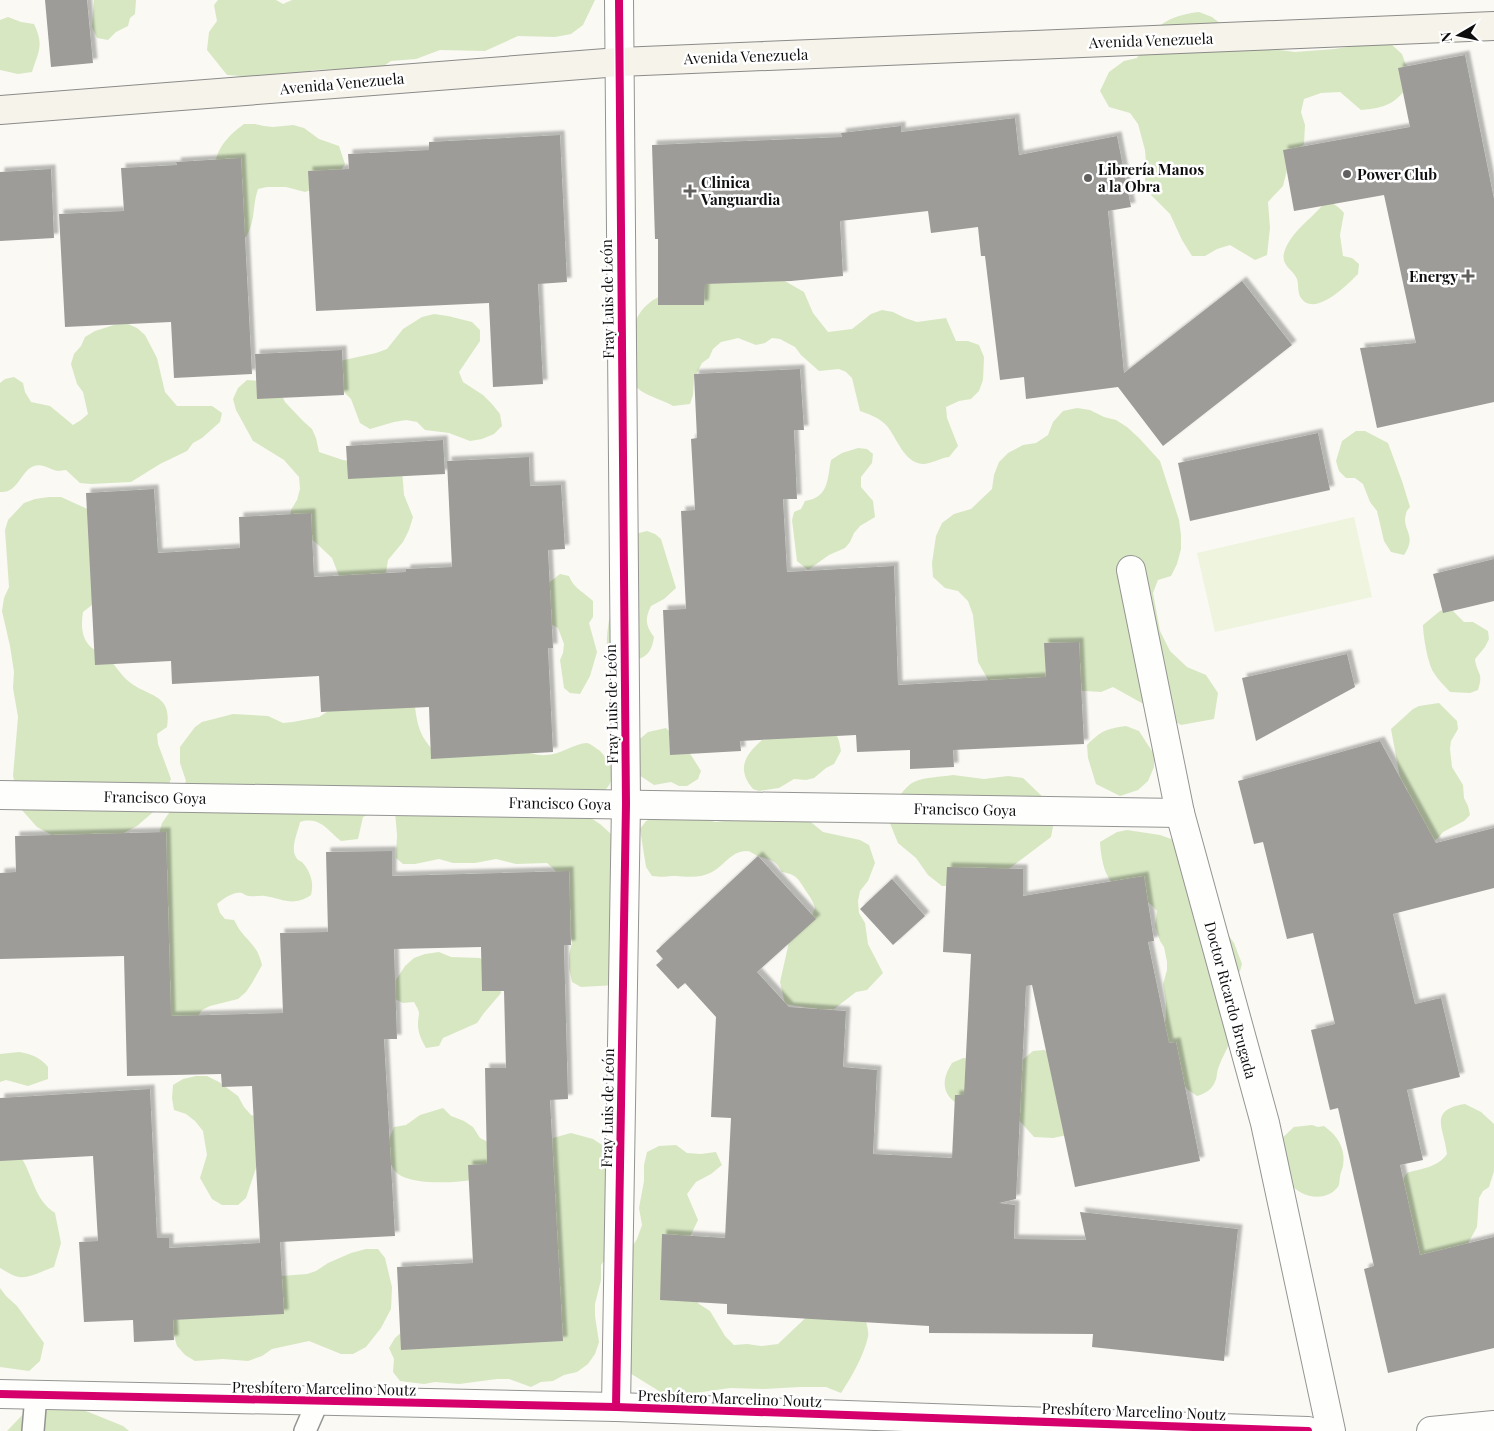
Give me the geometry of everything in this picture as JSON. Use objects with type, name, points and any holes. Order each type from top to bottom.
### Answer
[{"type":"main road","name":"Avenida Venezuela","points":[[0,110],[619,62],[1494,26]]},
{"type":"street","name":"Fray Luis de León","points":[[616,1408],[626,804],[619,0]]},
{"type":"street","name":"Doctor Ricardo Brugada","points":[[1131,570],[1180,813],[1264,1123],[1332,1431]]},
{"type":"street","name":"Francisco Goya","points":[[0,795],[1180,813]]},
{"type":"street","name":"Presbítero Marcelino Noutz","points":[[0,1394],[616,1408],[1308,1431]]},
{"type":"street","points":[[1430,1431],[1494,1425]]},
{"type":"lane","points":[[33,1431],[36,1395]]},
{"type":"lane","points":[[304,1431],[318,1401]]},
{"type":"green space","points":[[94,0],[136,0],[135,14],[130,18],[128,26],[116,32],[108,40],[97,38],[92,27]]},
{"type":"green space","points":[[218,0],[276,0],[283,4],[292,0],[595,0],[583,25],[571,34],[555,37],[518,36],[485,51],[440,50],[416,59],[391,61],[381,68],[313,70],[258,82],[240,76],[227,75],[207,50],[209,32],[217,21],[214,5]]},
{"type":"green space","points":[[1199,12],[1212,17],[1249,46],[1295,52],[1377,43],[1391,44],[1402,54],[1407,68],[1409,84],[1404,91],[1389,104],[1377,108],[1361,110],[1340,92],[1321,93],[1304,99],[1301,112],[1305,125],[1304,144],[1290,158],[1283,186],[1268,202],[1270,228],[1267,255],[1255,260],[1230,245],[1217,249],[1205,256],[1192,256],[1170,214],[1149,193],[1145,180],[1145,150],[1138,124],[1130,113],[1109,107],[1100,91],[1109,72],[1124,61],[1137,58],[1150,36],[1165,22],[1175,17]]},
{"type":"green space","points":[[8,17],[34,24],[40,43],[32,72],[18,74],[0,70],[0,20]]},
{"type":"green space","points":[[244,124],[273,127],[293,125],[304,128],[319,139],[339,146],[345,164],[339,173],[322,186],[305,192],[286,187],[258,189],[253,219],[246,237],[238,236],[215,166],[221,147]]},
{"type":"green space","points":[[1325,202],[1336,205],[1344,213],[1340,235],[1343,256],[1352,258],[1359,264],[1358,274],[1347,285],[1323,302],[1307,303],[1300,296],[1297,279],[1284,261],[1284,253],[1296,232]]},
{"type":"green space","points":[[783,280],[804,292],[813,313],[828,332],[852,329],[871,314],[882,310],[893,312],[917,322],[946,318],[956,341],[968,341],[979,345],[984,357],[983,380],[979,391],[971,399],[959,401],[946,407],[947,418],[958,446],[949,457],[929,463],[916,463],[906,455],[884,423],[860,411],[852,378],[846,372],[839,369],[819,371],[795,347],[780,339],[772,338],[765,343],[756,345],[738,338],[721,342],[713,349],[709,358],[702,363],[694,379],[693,395],[690,404],[673,406],[650,396],[638,389],[634,384],[632,376],[634,327],[646,306],[661,296],[679,289],[701,284]]},
{"type":"green space","points":[[434,314],[472,322],[480,330],[480,341],[459,372],[463,382],[483,395],[500,414],[502,426],[494,434],[470,441],[449,433],[425,430],[417,422],[406,420],[370,429],[360,423],[351,399],[342,390],[335,362],[387,349],[403,329],[422,317]]},
{"type":"green space","points":[[126,323],[137,328],[145,335],[157,358],[165,392],[177,406],[212,406],[222,413],[220,422],[202,438],[193,443],[187,451],[160,464],[131,482],[80,483],[66,470],[58,471],[37,465],[30,468],[11,489],[6,492],[0,492],[0,383],[5,379],[14,377],[23,383],[25,392],[31,402],[50,406],[73,425],[88,414],[83,392],[77,384],[71,364],[74,354],[81,346],[85,337],[95,331]]},
{"type":"green space","points":[[247,380],[270,382],[280,391],[285,402],[312,429],[319,452],[343,460],[402,470],[404,495],[413,517],[403,542],[388,560],[386,572],[377,580],[355,583],[339,576],[332,558],[314,541],[303,536],[290,523],[291,510],[297,500],[300,489],[299,477],[284,460],[253,441],[236,410],[233,399],[238,388]]},
{"type":"green space","points":[[1077,408],[1090,410],[1104,417],[1116,420],[1127,427],[1160,461],[1179,520],[1181,549],[1171,576],[1158,580],[1153,593],[1160,631],[1170,651],[1187,667],[1206,675],[1218,693],[1214,719],[1181,725],[1113,687],[1101,692],[991,685],[978,662],[973,615],[968,601],[958,591],[945,588],[933,577],[932,563],[936,536],[942,523],[954,514],[971,509],[992,489],[994,475],[999,462],[1008,453],[1023,445],[1036,443],[1048,435],[1053,422],[1063,411]]},
{"type":"green space","points":[[1356,431],[1365,431],[1388,443],[1410,507],[1406,512],[1405,520],[1410,542],[1404,555],[1391,552],[1384,541],[1377,511],[1370,502],[1363,484],[1355,478],[1346,478],[1339,471],[1336,461],[1342,441]]},
{"type":"green space","points":[[858,448],[867,449],[873,454],[872,463],[861,477],[861,487],[873,501],[875,517],[860,526],[845,548],[829,555],[808,570],[797,561],[792,520],[794,512],[801,509],[805,501],[819,496],[823,492],[826,487],[831,460],[842,453]]},
{"type":"green space","points":[[49,497],[61,497],[103,516],[102,597],[83,612],[82,627],[84,636],[88,644],[111,661],[129,682],[158,698],[163,703],[168,716],[167,727],[157,734],[158,744],[171,779],[159,807],[137,826],[114,838],[65,842],[37,827],[21,809],[13,776],[18,717],[13,688],[14,672],[2,611],[4,598],[9,587],[5,530],[8,520],[24,503]]},
{"type":"green space","points":[[1354,517],[1372,597],[1215,632],[1197,553]]},
{"type":"green space","points":[[647,531],[661,539],[676,588],[664,599],[651,606],[649,610],[648,625],[654,637],[647,654],[639,659],[621,658],[611,653],[607,647],[612,608],[614,547],[639,533]]},
{"type":"green space","points":[[560,574],[569,576],[576,587],[593,601],[593,617],[589,623],[597,652],[590,676],[580,694],[570,693],[564,688],[560,660],[564,644],[558,628],[551,624],[546,585]]},
{"type":"green space","points":[[1446,609],[1453,611],[1464,622],[1473,622],[1488,631],[1489,639],[1475,659],[1480,676],[1480,684],[1478,690],[1470,693],[1450,692],[1436,676],[1430,664],[1423,625],[1440,611]]},
{"type":"green space","points":[[413,693],[420,731],[434,751],[499,751],[546,755],[587,743],[600,751],[607,759],[612,773],[610,783],[607,788],[589,795],[582,812],[611,834],[616,985],[581,987],[572,982],[569,955],[572,942],[567,896],[562,880],[547,863],[516,864],[496,859],[475,863],[453,863],[439,859],[415,864],[403,864],[396,858],[395,812],[384,808],[363,817],[358,839],[341,841],[318,822],[300,822],[294,845],[294,853],[310,874],[312,882],[311,895],[299,901],[293,901],[235,893],[217,904],[220,913],[225,919],[234,920],[240,931],[259,955],[262,965],[246,992],[238,999],[202,1010],[196,1019],[188,1023],[168,1015],[159,834],[162,823],[174,806],[186,781],[180,763],[180,747],[195,727],[202,722],[233,714],[268,716],[283,723],[293,722],[319,717],[333,708]]},
{"type":"green space","points":[[1439,703],[1457,721],[1458,729],[1451,741],[1450,749],[1452,767],[1463,785],[1464,798],[1470,815],[1464,821],[1443,832],[1427,846],[1411,824],[1407,789],[1400,778],[1391,729],[1413,709],[1419,706]]},
{"type":"green space","points":[[1126,726],[1139,731],[1154,754],[1154,767],[1148,781],[1138,790],[1120,796],[1096,784],[1088,758],[1087,745],[1105,731]]},
{"type":"green space","points":[[666,728],[691,755],[701,771],[698,779],[687,786],[679,786],[671,782],[654,785],[639,775],[635,743],[648,732]]},
{"type":"green space","points":[[835,731],[841,751],[834,764],[814,778],[806,780],[794,779],[779,788],[759,791],[753,789],[748,782],[744,769],[747,757],[762,740]]},
{"type":"green space","points":[[953,775],[984,779],[1008,776],[1023,778],[1047,801],[1053,827],[1051,837],[994,880],[942,886],[928,875],[916,858],[898,843],[887,816],[902,793],[914,782]]},
{"type":"green space","points":[[656,817],[706,819],[715,822],[745,819],[807,819],[823,832],[860,840],[869,845],[875,863],[868,881],[860,891],[858,901],[859,913],[865,923],[868,944],[883,973],[867,990],[856,992],[834,1009],[823,1010],[785,1004],[780,982],[789,942],[811,918],[815,908],[801,883],[795,876],[782,872],[774,862],[747,851],[732,856],[715,870],[705,875],[691,877],[652,876],[646,867],[640,829],[646,821]]},
{"type":"green space","points":[[1127,830],[1160,835],[1174,840],[1221,925],[1234,943],[1242,964],[1240,971],[1221,994],[1223,1023],[1231,1040],[1213,1085],[1208,1091],[1197,1096],[1180,1081],[1162,1032],[1166,1018],[1163,984],[1167,962],[1164,947],[1155,926],[1157,911],[1145,900],[1115,885],[1104,868],[1100,842],[1117,832]]},
{"type":"green space","points":[[439,952],[451,957],[480,958],[490,967],[498,979],[501,993],[477,1023],[443,1038],[439,1046],[426,1048],[419,1031],[419,1014],[414,1002],[403,1003],[393,998],[392,986],[405,966],[414,958]]},
{"type":"green space","points":[[1044,1050],[1053,1053],[1072,1134],[1053,1138],[1034,1137],[1018,1119],[1019,1063],[1033,1051]]},
{"type":"green space","points":[[19,1052],[35,1056],[42,1061],[48,1067],[48,1079],[28,1086],[6,1080],[0,1082],[0,1054]]},
{"type":"green space","points":[[963,1058],[973,1059],[963,1106],[953,1100],[946,1092],[945,1082],[948,1070],[953,1062]]},
{"type":"green space","points":[[207,1076],[219,1082],[238,1096],[251,1115],[264,1118],[258,1162],[246,1198],[238,1205],[222,1205],[212,1199],[200,1178],[207,1155],[203,1131],[186,1114],[174,1110],[172,1098],[173,1085],[183,1079]]},
{"type":"green space","points":[[1465,1104],[1481,1112],[1494,1124],[1494,1171],[1489,1187],[1483,1191],[1479,1198],[1477,1227],[1467,1245],[1424,1257],[1405,1245],[1399,1186],[1407,1173],[1434,1165],[1443,1159],[1447,1154],[1441,1122],[1442,1116],[1453,1107]]},
{"type":"green space","points":[[443,1108],[451,1116],[473,1127],[480,1138],[492,1144],[549,1139],[571,1133],[593,1139],[605,1147],[610,1158],[608,1255],[601,1265],[601,1280],[595,1304],[599,1342],[595,1354],[588,1364],[577,1372],[564,1375],[553,1381],[541,1382],[531,1387],[509,1379],[459,1384],[435,1382],[424,1384],[400,1381],[393,1372],[394,1359],[389,1348],[395,1338],[404,1330],[480,1322],[471,1180],[423,1182],[405,1178],[394,1169],[385,1150],[394,1127],[406,1125],[420,1115]]},
{"type":"green space","points":[[1324,1126],[1329,1130],[1340,1143],[1344,1160],[1338,1187],[1332,1193],[1319,1197],[1299,1191],[1289,1182],[1280,1140],[1294,1127]]},
{"type":"green space","points":[[676,1145],[687,1153],[716,1152],[722,1165],[711,1174],[696,1182],[687,1194],[698,1220],[686,1245],[690,1293],[699,1304],[710,1311],[725,1336],[734,1345],[761,1346],[778,1344],[816,1308],[866,1321],[868,1337],[864,1351],[841,1393],[826,1387],[730,1388],[667,1396],[612,1362],[613,1276],[637,1239],[642,1225],[639,1208],[647,1152],[659,1146]]},
{"type":"green space","points":[[0,1153],[21,1157],[38,1195],[55,1213],[61,1243],[54,1267],[27,1277],[11,1275],[0,1268]]},
{"type":"green space","points":[[366,1249],[378,1249],[385,1258],[392,1287],[391,1309],[381,1328],[366,1347],[353,1354],[341,1354],[309,1341],[272,1349],[262,1356],[248,1361],[223,1359],[195,1361],[185,1355],[177,1346],[172,1320],[177,1309],[281,1276],[307,1274],[351,1253]]},
{"type":"green space","points":[[0,1288],[17,1306],[44,1343],[40,1361],[29,1371],[0,1367]]},
{"type":"green space","points":[[30,1407],[76,1407],[123,1426],[129,1431],[7,1431]]},
{"type":"building","points":[[45,0],[87,0],[93,63],[51,67]]},
{"type":"building","points":[[1465,55],[1494,199],[1494,402],[1377,428],[1360,348],[1416,343],[1384,195],[1294,211],[1283,150],[1410,127],[1398,68]]},
{"type":"building","points":[[1015,118],[1019,155],[1117,136],[1131,207],[1108,211],[1124,373],[1242,281],[1292,345],[1163,446],[1118,387],[1026,399],[1024,377],[1000,380],[985,256],[981,256],[978,227],[931,233],[928,211],[840,221],[843,276],[791,281],[705,284],[704,305],[658,305],[658,239],[655,239],[652,145],[842,137],[841,133],[901,126],[901,132]]},
{"type":"building","points":[[560,135],[567,282],[538,284],[543,384],[493,387],[489,303],[316,311],[308,171],[349,169],[348,154],[429,150],[429,142]]},
{"type":"building","points":[[241,158],[252,374],[174,378],[171,322],[65,327],[59,214],[124,211],[121,168],[177,165],[176,162]]},
{"type":"building","points":[[51,169],[54,238],[0,241],[0,172]]},
{"type":"building","points":[[342,350],[344,395],[257,399],[255,354]]},
{"type":"building","points":[[800,369],[804,430],[794,430],[797,499],[783,499],[787,572],[894,566],[898,685],[1046,677],[1044,643],[1079,642],[1084,744],[953,750],[954,767],[910,769],[910,750],[857,752],[856,735],[740,741],[741,751],[670,755],[663,610],[686,609],[681,511],[695,510],[691,439],[697,438],[694,374]]},
{"type":"building","points":[[1318,433],[1330,490],[1190,521],[1178,463]]},
{"type":"building","points":[[443,440],[445,474],[348,479],[346,446]]},
{"type":"building","points":[[529,457],[530,486],[561,485],[565,549],[548,550],[553,648],[548,648],[553,752],[431,759],[429,707],[321,712],[319,676],[172,684],[171,661],[95,665],[86,493],[154,489],[158,553],[240,548],[239,517],[311,513],[314,577],[406,572],[406,569],[452,567],[447,461]]},
{"type":"building","points":[[1494,559],[1494,601],[1443,613],[1433,574]]},
{"type":"building","points":[[1347,654],[1355,687],[1256,741],[1242,678]]},
{"type":"building","points":[[1380,741],[1436,843],[1494,828],[1494,888],[1393,914],[1415,1004],[1441,998],[1460,1077],[1407,1090],[1423,1160],[1400,1165],[1420,1255],[1494,1237],[1494,1348],[1388,1373],[1364,1269],[1374,1266],[1338,1108],[1330,1110],[1311,1030],[1335,1024],[1313,933],[1287,939],[1263,842],[1254,844],[1238,781]]},
{"type":"building","points":[[166,832],[171,1016],[283,1013],[280,933],[328,932],[326,852],[392,851],[392,876],[569,871],[571,945],[564,945],[568,1099],[550,1100],[563,1341],[401,1350],[397,1267],[473,1263],[468,1165],[487,1164],[485,1068],[506,1068],[504,991],[482,991],[481,947],[394,949],[397,1039],[384,1039],[395,1236],[280,1242],[284,1314],[173,1320],[174,1340],[134,1342],[133,1320],[84,1322],[79,1242],[98,1241],[93,1156],[0,1161],[0,1098],[150,1089],[157,1238],[169,1238],[169,1248],[260,1243],[252,1086],[222,1087],[221,1074],[127,1076],[124,956],[0,959],[0,873],[16,872],[15,836]]},
{"type":"building","points":[[758,856],[816,919],[757,972],[789,1007],[846,1011],[843,1067],[877,1070],[873,1154],[952,1158],[955,1095],[964,1095],[971,954],[943,952],[947,867],[1023,869],[1023,896],[1144,876],[1154,941],[1148,942],[1169,1043],[1176,1042],[1200,1161],[1075,1187],[1032,985],[1026,986],[1016,1199],[999,1203],[1015,1205],[1014,1239],[1086,1240],[1080,1212],[1238,1229],[1224,1361],[1092,1347],[1093,1334],[929,1333],[929,1326],[727,1314],[727,1304],[660,1300],[662,1234],[725,1238],[731,1118],[711,1117],[716,1017],[685,983],[678,989],[656,965],[663,959],[656,951]]},
{"type":"building","points":[[892,879],[925,916],[893,945],[860,909]]},
{"type":"cycle path","points":[[616,1407],[626,804],[619,0]]},
{"type":"cycle path","points":[[0,1394],[616,1407],[1308,1431]]},
{"type":"place","name":"Power Club","points":[[1347,174]]},
{"type":"place","name":"Librería Manos a la Obra","points":[[1088,178]]},
{"type":"place","name":"Clinica Vanguardia","points":[[690,191]]},
{"type":"place","name":"Energy","points":[[1468,276]]}]
